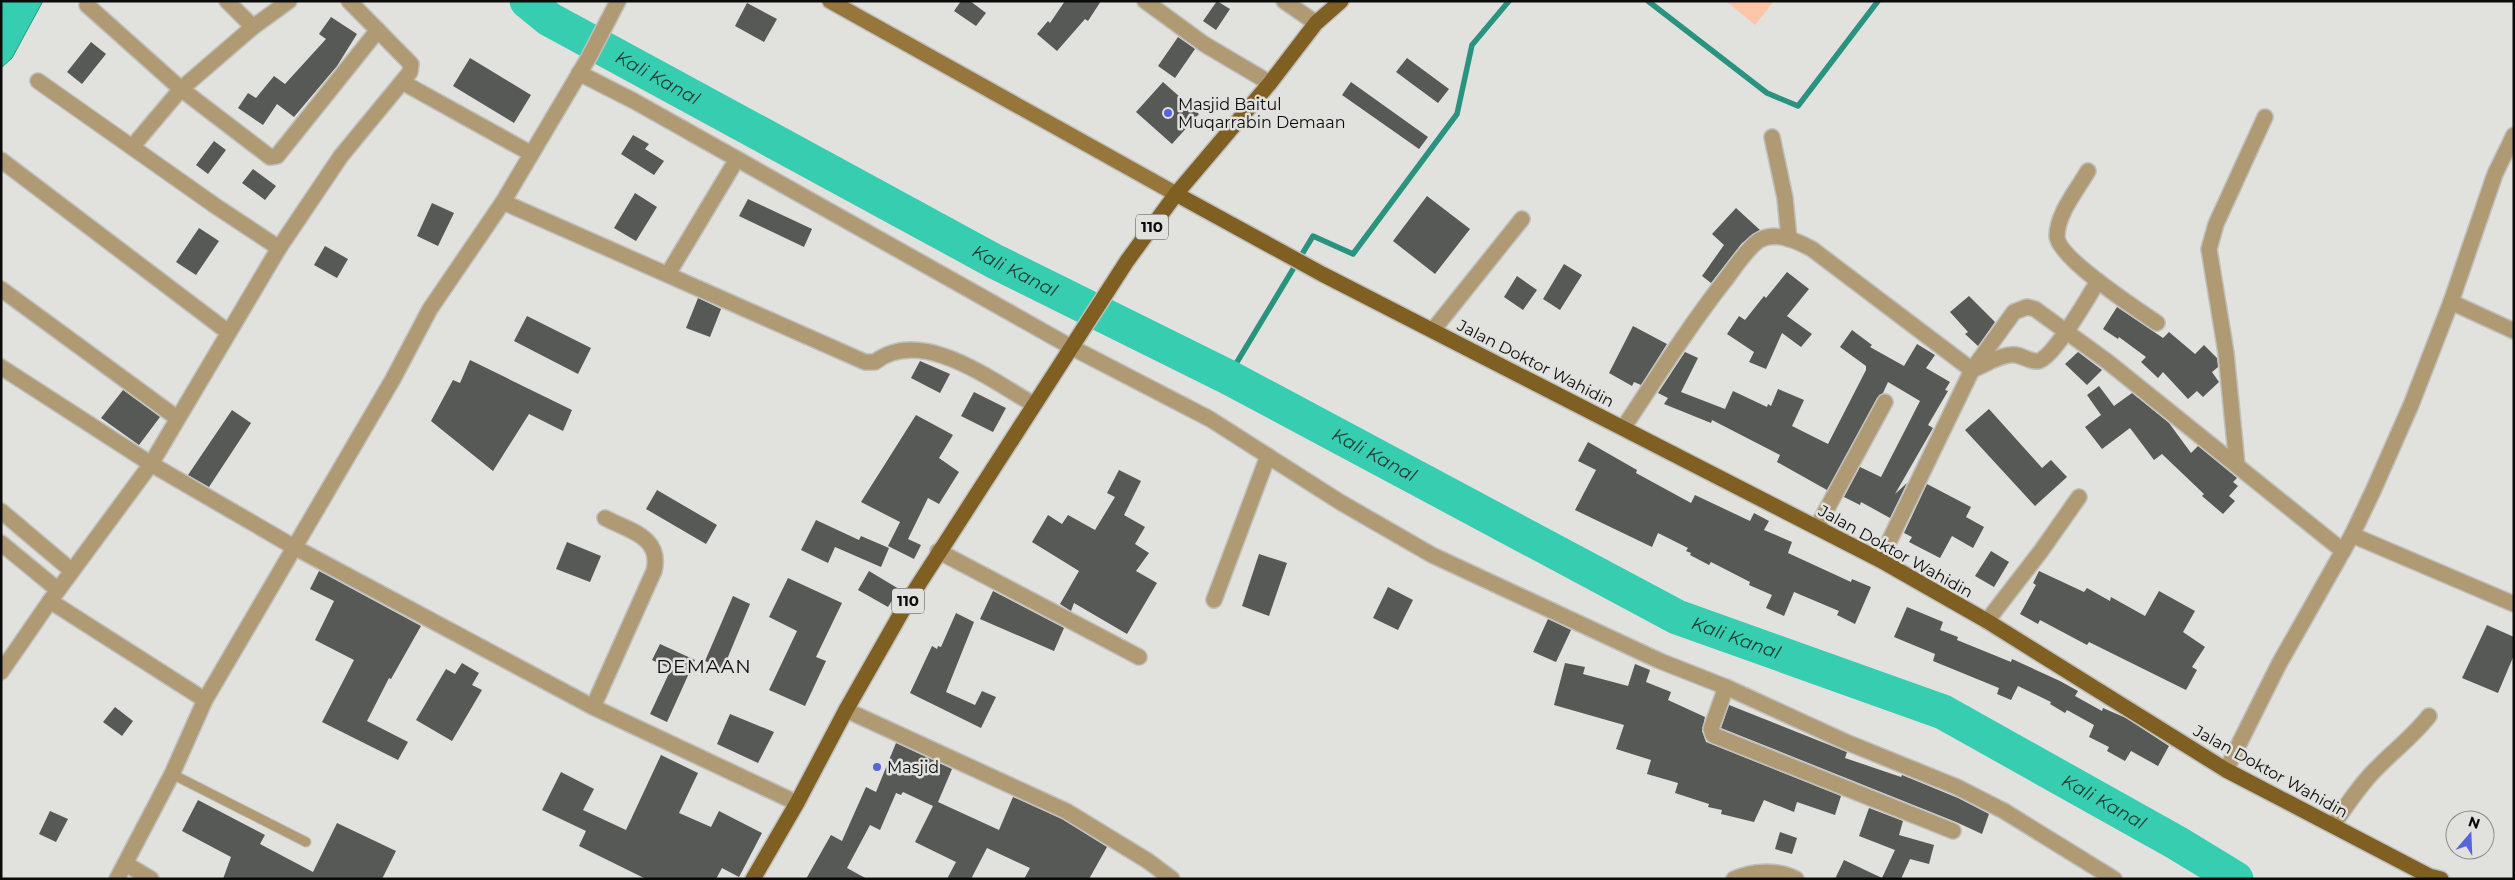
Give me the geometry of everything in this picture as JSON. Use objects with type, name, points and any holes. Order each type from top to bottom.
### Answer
[{"type":"main road","points":[[830,1],[1176,194],[1270,84],[1316,23],[1341,1]]},
{"type":"main road","name":"Jalan Doktor Wahidin","points":[[1176,194],[1322,274],[1624,427],[1880,560],[1987,621],[2226,770],[2429,876],[2441,879]]},
{"type":"main road","name":"110","points":[[753,879],[797,803],[846,710],[938,551],[1127,261],[1176,194]]},
{"type":"street","points":[[227,1],[252,27]]},
{"type":"street","points":[[132,147],[181,89],[252,27],[289,1]]},
{"type":"street","points":[[1,672],[150,464],[279,248],[341,156],[410,72],[411,64],[349,1]]},
{"type":"street","points":[[117,879],[172,774],[205,700],[430,309],[503,202],[530,153],[579,73],[618,1]]},
{"type":"street","points":[[1145,1],[1204,44],[1270,84]]},
{"type":"street","points":[[1284,1],[1316,23]]},
{"type":"street","points":[[87,6],[181,89],[270,157],[277,156],[378,30]]},
{"type":"street","points":[[579,73],[737,159],[1071,347],[1172,398],[1340,502],[1432,555],[1660,661],[1726,687],[1846,742],[1957,787],[2004,811],[2114,879]]},
{"type":"street","points":[[38,81],[279,248]]},
{"type":"street","points":[[402,82],[530,153]]},
{"type":"street","points":[[2237,465],[2226,352],[2209,248],[2216,224],[2265,117]]},
{"type":"street","points":[[2226,770],[2279,664],[2352,536],[2411,405],[2451,302],[2495,174],[2514,135]]},
{"type":"street","points":[[1772,137],[1785,198],[1789,239]]},
{"type":"street","points":[[668,274],[737,159]]},
{"type":"street","points":[[1,160],[228,332]]},
{"type":"street","points":[[2088,171],[2060,221],[2057,236],[2058,245],[2098,281],[2157,323]]},
{"type":"street","points":[[503,202],[865,362],[875,362],[886,354],[905,349],[923,350],[956,361],[1033,404]]},
{"type":"street","points":[[1433,330],[1522,219]]},
{"type":"street","points":[[1624,427],[1694,320],[1758,241],[1770,237],[1789,239],[1812,250],[1972,370]]},
{"type":"street","points":[[1972,370],[2008,355],[2041,361],[2048,356],[2066,331],[2098,281]]},
{"type":"street","points":[[1,289],[177,418]]},
{"type":"street","points":[[2451,302],[2514,331]]},
{"type":"street","points":[[1880,560],[1972,370],[2014,312],[2022,308],[2035,309],[2066,331],[2343,551]]},
{"type":"street","points":[[1,366],[150,464],[294,547],[593,707],[797,803]]},
{"type":"street","points":[[1817,527],[1885,402]]},
{"type":"street","points":[[1214,600],[1268,456]]},
{"type":"street","points":[[1987,621],[2041,551],[2079,497]]},
{"type":"street","points":[[1,511],[72,571]]},
{"type":"street","points":[[593,707],[654,571],[657,559],[655,551],[648,540],[606,518]]},
{"type":"street","points":[[2352,536],[2514,604]]},
{"type":"street","points":[[1,543],[54,596],[205,700]]},
{"type":"street","points":[[938,551],[1139,657]]},
{"type":"street","points":[[1726,687],[1711,729],[1713,735],[1953,831]]},
{"type":"street","points":[[846,710],[1066,811],[1148,861],[1172,879]]},
{"type":"street","points":[[2333,825],[2363,783],[2379,765],[2413,736],[2429,716]]},
{"type":"street","points":[[126,864],[151,879]]},
{"type":"street","points":[[1734,879],[1753,873],[1768,872],[1796,879]]},
{"type":"lane","points":[[172,774],[306,842]]},
{"type":"shaded area","points":[[1,1],[43,1],[12,58],[1,68]]},
{"type":"shaded area","points":[[1726,1],[1774,1],[1755,25]]},
{"type":"building","points":[[961,1],[970,1],[986,13],[976,26],[954,11]]},
{"type":"building","points":[[1065,1],[1101,1],[1088,21],[1085,19],[1057,51],[1037,34],[1048,21],[1050,23]]},
{"type":"building","points":[[1217,1],[1230,9],[1216,30],[1203,21]]},
{"type":"building","points":[[747,3],[777,19],[764,42],[735,26]]},
{"type":"building","points":[[331,17],[357,34],[337,66],[294,117],[277,104],[263,125],[238,108],[248,93],[256,98],[274,76],[285,84],[326,39],[319,34]]},
{"type":"building","points":[[1178,37],[1195,49],[1175,78],[1158,66]]},
{"type":"building","points":[[91,42],[106,54],[82,84],[67,72]]},
{"type":"building","points":[[470,58],[531,95],[514,123],[453,86]]},
{"type":"building","points":[[1407,58],[1449,89],[1438,103],[1396,72]]},
{"type":"building","name":"Masjid Baitul Muqarrabin Demaan","points":[[1163,82],[1199,114],[1172,144],[1136,112]]},
{"type":"building","points":[[1351,82],[1428,137],[1419,149],[1342,95]]},
{"type":"building","points":[[633,135],[649,144],[645,149],[664,161],[654,175],[621,154]]},
{"type":"building","points":[[214,141],[226,150],[208,174],[196,165]]},
{"type":"building","points":[[253,169],[276,186],[265,200],[242,183]]},
{"type":"building","points":[[635,193],[657,207],[636,241],[614,228]]},
{"type":"building","points":[[1427,196],[1470,229],[1435,274],[1393,241]]},
{"type":"building","points":[[748,199],[812,229],[804,247],[739,216]]},
{"type":"building","points":[[432,203],[454,213],[438,246],[417,236]]},
{"type":"building","points":[[1736,208],[1760,230],[1742,243],[1711,283],[1702,276],[1724,245],[1712,234]]},
{"type":"building","points":[[199,228],[219,241],[196,275],[176,262]]},
{"type":"building","points":[[325,246],[348,259],[337,278],[314,265]]},
{"type":"building","points":[[1564,264],[1582,275],[1560,310],[1543,299]]},
{"type":"building","points":[[1787,272],[1809,289],[1787,316],[1812,334],[1801,347],[1782,333],[1766,369],[1749,362],[1754,352],[1727,334],[1739,316],[1745,320],[1764,296],[1766,298]]},
{"type":"building","points":[[1517,276],[1537,290],[1523,310],[1504,297]]},
{"type":"building","points":[[1969,296],[1995,322],[1978,346],[1965,334],[1968,332],[1950,312]]},
{"type":"building","points":[[698,298],[721,309],[710,337],[686,328]]},
{"type":"building","points":[[2117,307],[2163,338],[2169,332],[2195,354],[2204,345],[2217,358],[2218,367],[2212,372],[2219,382],[2203,397],[2197,391],[2188,399],[2163,372],[2158,378],[2141,362],[2146,357],[2119,337],[2118,339],[2103,329]]},
{"type":"building","points":[[527,316],[591,348],[578,374],[514,341]]},
{"type":"building","points":[[1633,326],[1667,344],[1641,385],[1634,382],[1632,386],[1609,373]]},
{"type":"building","points":[[1852,330],[1872,345],[1870,347],[1904,366],[1917,344],[1935,355],[1926,368],[1950,382],[1945,390],[1948,391],[1928,425],[1933,428],[1895,494],[1907,483],[1890,518],[1861,502],[1860,505],[1844,497],[1860,467],[1881,477],[1920,401],[1888,382],[1883,393],[1877,398],[1827,490],[1777,462],[1780,455],[1712,420],[1711,423],[1664,404],[1668,398],[1658,393],[1685,352],[1698,358],[1681,392],[1725,409],[1733,391],[1767,407],[1768,404],[1771,406],[1778,389],[1804,400],[1792,426],[1828,444],[1866,370],[1866,366],[1840,347]]},
{"type":"building","points":[[2078,352],[2102,370],[2087,385],[2065,364]]},
{"type":"building","points":[[470,360],[572,410],[563,431],[529,414],[493,471],[431,421],[453,380],[460,383]]},
{"type":"building","points":[[920,361],[950,374],[940,393],[911,378]]},
{"type":"building","points":[[2099,386],[2114,406],[2132,393],[2169,423],[2191,453],[2198,446],[2237,478],[2233,482],[2238,486],[2229,496],[2235,501],[2223,514],[2202,496],[2204,494],[2162,454],[2154,460],[2130,428],[2102,449],[2085,427],[2101,415],[2087,395]]},
{"type":"building","points":[[123,390],[160,417],[139,445],[101,418]]},
{"type":"building","points":[[974,392],[1006,408],[993,432],[961,416]]},
{"type":"building","points":[[1989,409],[2042,468],[2051,460],[2067,477],[2035,506],[1965,430]]},
{"type":"building","points":[[232,410],[251,423],[209,487],[188,475]]},
{"type":"building","points":[[916,415],[953,435],[939,458],[959,472],[939,504],[928,498],[908,539],[921,545],[914,559],[888,546],[900,522],[861,502]]},
{"type":"building","points":[[1588,442],[1637,470],[1636,473],[1691,503],[1695,495],[1750,521],[1754,513],[1769,521],[1764,530],[1792,542],[1788,553],[1851,582],[1852,579],[1871,587],[1855,624],[1837,615],[1839,611],[1794,592],[1784,616],[1766,608],[1772,595],[1749,585],[1750,582],[1711,562],[1709,565],[1690,555],[1691,553],[1686,551],[1688,548],[1658,533],[1652,547],[1575,510],[1596,470],[1578,461]]},
{"type":"building","points":[[1119,470],[1141,481],[1124,515],[1145,527],[1135,544],[1149,553],[1136,571],[1157,583],[1127,634],[1074,603],[1071,611],[1060,604],[1079,571],[1032,542],[1048,515],[1062,524],[1068,515],[1095,530],[1115,497],[1107,493]]},
{"type":"building","points":[[1927,484],[1971,507],[1966,517],[1984,527],[1973,548],[1952,536],[1940,558],[1909,542],[1912,537],[1904,533]]},
{"type":"building","points":[[657,490],[717,525],[706,544],[646,509]]},
{"type":"building","points":[[816,520],[859,540],[861,536],[889,548],[881,567],[835,547],[828,563],[801,550]]},
{"type":"building","points":[[567,542],[601,556],[590,582],[556,569]]},
{"type":"building","points":[[1991,551],[2009,562],[1994,587],[1975,576]]},
{"type":"building","points":[[1259,554],[1287,563],[1269,616],[1242,606]]},
{"type":"building","points":[[319,571],[421,626],[391,679],[389,678],[367,721],[408,742],[398,760],[322,722],[354,660],[315,640],[334,601],[310,589]]},
{"type":"building","points":[[869,571],[899,589],[888,607],[858,590]]},
{"type":"building","points":[[2039,571],[2084,592],[2087,588],[2110,601],[2111,597],[2145,616],[2159,591],[2195,611],[2183,632],[2205,647],[2192,667],[2197,670],[2186,690],[2089,642],[2087,645],[2040,620],[2038,624],[2020,614],[2036,585],[2033,583]]},
{"type":"building","points":[[788,578],[842,603],[816,657],[826,661],[805,706],[769,690],[797,631],[769,617]]},
{"type":"building","points":[[1388,587],[1413,600],[1398,630],[1373,618]]},
{"type":"building","points":[[993,591],[1064,628],[1054,651],[980,619]]},
{"type":"building","points":[[733,596],[750,604],[723,669],[705,661]]},
{"type":"building","points":[[1907,607],[1943,622],[1940,630],[1958,637],[1957,640],[2011,662],[2012,659],[2060,681],[2078,691],[2075,696],[2102,711],[2103,708],[2126,718],[2169,746],[2158,766],[2131,751],[2125,761],[2107,751],[2109,747],[2089,737],[2094,725],[2067,710],[2065,713],[2050,704],[2051,702],[2018,686],[2011,700],[1997,694],[1999,688],[1933,661],[1935,654],[1894,637]]},
{"type":"building","points":[[956,613],[974,622],[946,692],[975,705],[982,691],[996,697],[981,728],[910,693],[932,646],[937,649],[938,646],[941,647]]},
{"type":"building","points":[[1548,619],[1571,630],[1556,662],[1533,652]]},
{"type":"building","points":[[2487,625],[2514,637],[2514,655],[2498,693],[2462,678]]},
{"type":"building","points":[[660,644],[695,660],[667,722],[650,714],[671,669],[652,660]]},
{"type":"building","points":[[462,663],[479,673],[472,685],[482,690],[452,741],[416,720],[446,669],[455,674]]},
{"type":"building","points":[[1565,663],[1585,667],[1583,674],[1628,686],[1635,664],[1650,670],[1646,682],[1671,692],[1668,700],[1705,717],[1702,731],[1706,742],[1841,796],[1835,815],[1797,802],[1794,812],[1764,800],[1754,822],[1721,814],[1722,810],[1708,807],[1709,804],[1675,793],[1678,783],[1647,774],[1651,760],[1616,749],[1624,725],[1554,705]]},
{"type":"building","points":[[1729,705],[1847,752],[1845,758],[1901,777],[1902,775],[1958,798],[1989,814],[1982,834],[1721,728]]},
{"type":"building","points":[[115,707],[133,721],[122,736],[103,722]]},
{"type":"building","points":[[730,714],[774,732],[758,763],[717,744]]},
{"type":"building","points":[[896,743],[952,769],[938,802],[999,830],[1013,797],[1062,819],[1107,847],[1089,879],[1024,879],[1030,868],[987,848],[971,879],[947,879],[956,862],[915,842],[933,806],[903,792],[901,795],[896,793],[880,830],[870,825],[847,868],[867,879],[806,879],[831,835],[842,841],[866,787],[876,792]]},
{"type":"building","points":[[661,755],[698,773],[679,813],[711,827],[719,811],[762,833],[739,877],[722,868],[716,879],[646,879],[579,846],[586,831],[542,810],[561,772],[594,789],[583,810],[626,830]]},
{"type":"building","points":[[198,800],[265,835],[260,844],[313,872],[337,823],[396,851],[382,879],[223,879],[231,857],[182,831]]},
{"type":"building","points":[[1869,808],[1903,821],[1899,835],[1934,845],[1929,864],[1910,859],[1901,879],[1835,879],[1844,860],[1882,878],[1895,850],[1859,836]]},
{"type":"building","points":[[50,811],[68,819],[56,842],[39,834]]},
{"type":"building","points":[[1780,832],[1797,838],[1792,854],[1775,849]]},
{"type":"waterway","name":"Kali Kanal","points":[[527,1],[549,19],[996,262],[1228,377],[1677,617],[1943,712],[2177,843],[2236,879]]},
{"type":"waterway","points":[[1228,377],[1313,236],[1353,254],[1457,114],[1472,45],[1509,1]]},
{"type":"waterway","points":[[1648,1],[1767,93],[1798,106],[1878,1]]},
{"type":"place","name":"Masjid Baitul Muqarrabin Demaan","points":[[1168,113]]},
{"type":"place","name":"Masjid","points":[[877,767]]},
{"type":"district","name":"DEMAAN","points":[[704,666]]}]
